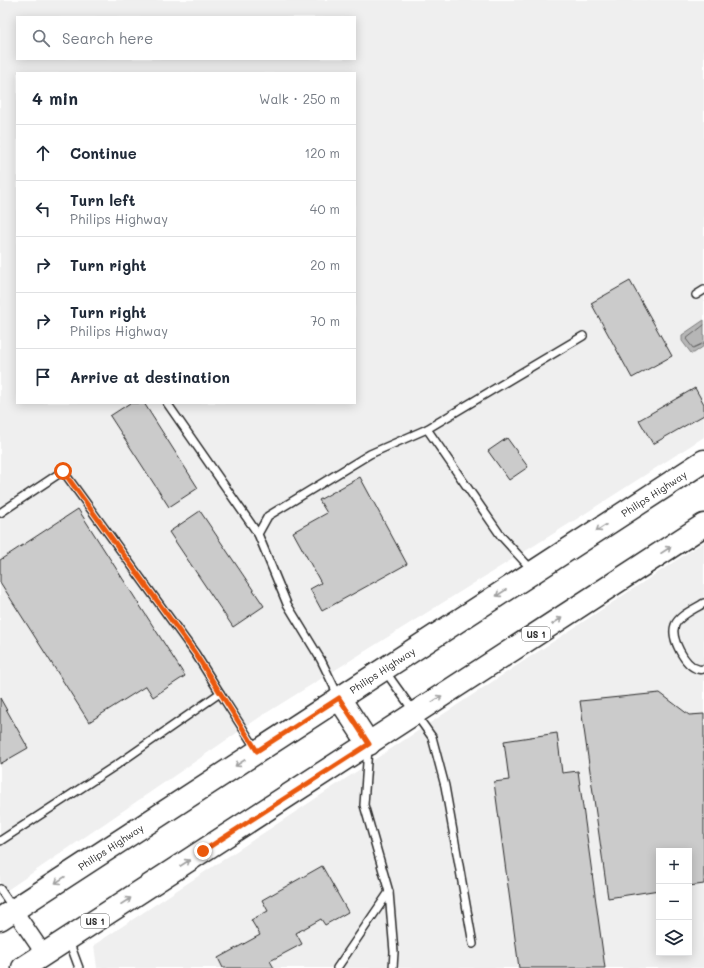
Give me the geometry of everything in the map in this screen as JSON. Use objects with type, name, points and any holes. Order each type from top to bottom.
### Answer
[{"type":"main road","name":"Philips Highway","points":[[7,914],[704,461]]},
{"type":"main road","name":"US 1","points":[[23,968],[704,525]]},
{"type":"main road","points":[[339,698],[369,744]]},
{"type":"street","points":[[7,914],[44,954]]},
{"type":"lane","points":[[696,295],[704,290]]},
{"type":"lane","points":[[258,534],[268,516],[370,454],[427,429],[583,336]]},
{"type":"lane","points":[[167,404],[258,534],[287,604],[331,677],[339,698]]},
{"type":"lane","points":[[427,429],[501,536],[534,572]]},
{"type":"lane","points":[[0,513],[63,471],[195,653],[257,751]]},
{"type":"lane","points":[[704,603],[682,616],[675,626],[674,638],[679,650],[689,662],[697,669],[704,669]]},
{"type":"lane","points":[[383,669],[432,737],[445,786],[473,944]]},
{"type":"lane","points":[[0,841],[118,764],[220,693]]},
{"type":"lane","points":[[369,744],[364,805],[390,892],[394,952],[393,968]]},
{"type":"lane","points":[[0,889],[7,914]]},
{"type":"lane","points":[[337,968],[390,892]]},
{"type":"lane","points":[[68,939],[79,968]]},
{"type":"shaded area","points":[[0,0],[704,0],[704,437],[572,522],[263,715],[0,895]]},
{"type":"shaded area","points":[[704,542],[704,968],[97,968],[94,945]]},
{"type":"water","points":[[704,320],[704,346],[694,353],[691,353],[682,341],[682,335]]},
{"type":"building","points":[[630,281],[672,356],[632,378],[591,303]]},
{"type":"building","points":[[695,388],[704,404],[704,415],[653,444],[639,420]]},
{"type":"building","points":[[128,404],[145,404],[198,488],[169,507],[110,416]]},
{"type":"building","points":[[507,438],[528,467],[509,480],[488,451]]},
{"type":"building","points":[[360,477],[407,564],[322,611],[310,589],[321,583],[293,532],[327,513],[319,500]]},
{"type":"building","points":[[78,509],[185,676],[153,697],[146,686],[89,722],[0,582],[0,560]]},
{"type":"building","points":[[200,511],[264,606],[233,627],[169,532]]},
{"type":"building","points":[[660,693],[689,715],[704,714],[704,884],[692,886],[692,848],[656,848],[656,890],[608,898],[580,701]]},
{"type":"building","points":[[0,698],[28,748],[0,764]]},
{"type":"building","points":[[557,733],[562,773],[578,771],[605,968],[519,968],[494,782],[509,780],[504,741]]},
{"type":"building","points":[[322,866],[348,912],[325,925],[321,919],[296,933],[302,944],[270,961],[274,968],[223,968],[218,958],[260,935],[251,920],[268,911],[262,900]]},
{"type":"route","points":[[63,471],[195,653],[257,751],[339,698],[369,744],[203,851]]}]
